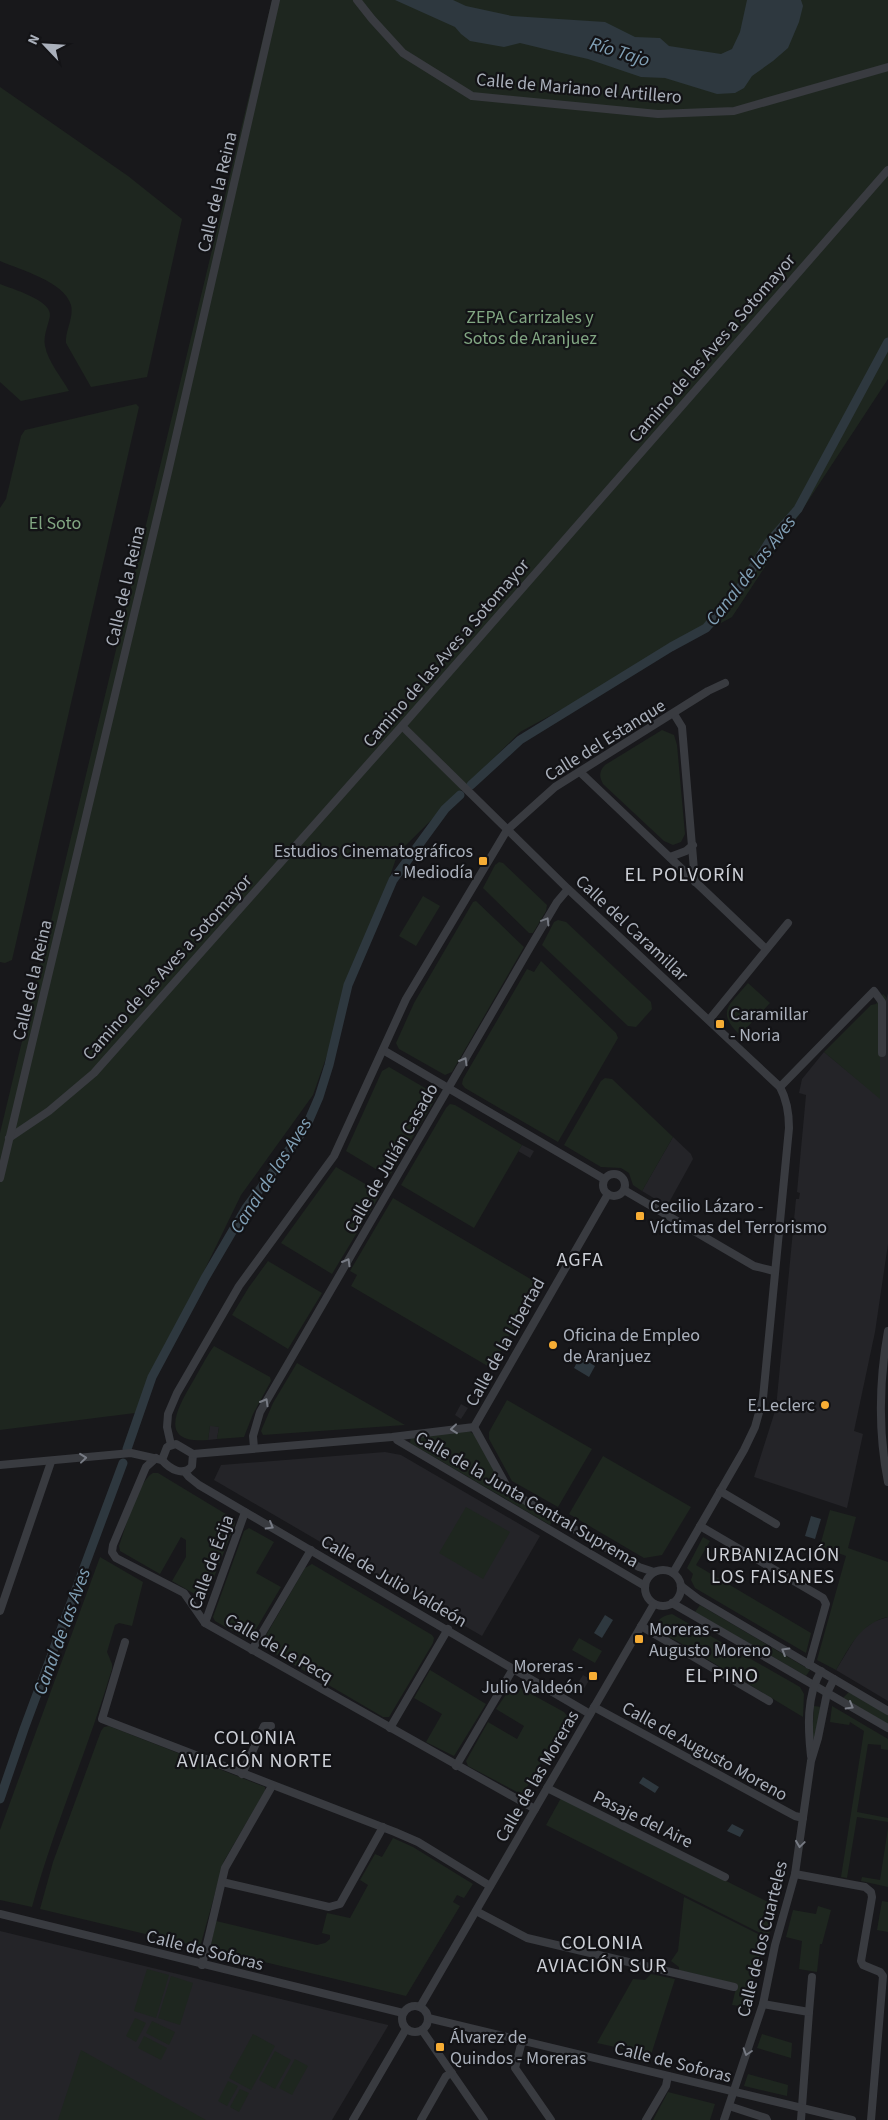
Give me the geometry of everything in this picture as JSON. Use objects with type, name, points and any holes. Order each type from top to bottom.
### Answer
[{"type":"street","name":"Calle de la Reina","points":[[0,1178],[170,464],[276,0]]},
{"type":"street","name":"Calle de Mariano el Artillero","points":[[357,0],[403,53],[472,96],[658,114],[734,111],[888,67]]},
{"type":"street","name":"Camino de las Aves a Sotomayor","points":[[9,1138],[49,1111],[94,1073],[402,726],[888,170]]},
{"type":"street","name":"Calle del Estanque","points":[[171,1445],[167,1427],[168,1414],[177,1393],[238,1286],[334,1156],[406,999],[507,830],[555,787],[708,691],[725,683]]},
{"type":"street","points":[[674,714],[682,727],[695,882]]},
{"type":"street","name":"Calle del Caramillar","points":[[402,726],[465,790],[780,1087]]},
{"type":"street","points":[[580,772],[766,949]]},
{"type":"street","points":[[670,857],[686,851],[693,844]]},
{"type":"street","name":"Calle de Julián Casado","points":[[254,1448],[253,1436],[260,1412],[532,944],[557,902],[568,888]]},
{"type":"street","points":[[710,1020],[788,922]]},
{"type":"street","points":[[673,1573],[744,1450],[760,1412],[763,1398],[789,1128],[788,1106],[780,1087],[874,991],[882,1002],[882,1053]]},
{"type":"street","points":[[383,1050],[604,1179]]},
{"type":"street","points":[[611,1174],[620,1175],[625,1182],[624,1190],[616,1196],[608,1194],[603,1187],[604,1179],[611,1174]]},
{"type":"street","points":[[624,1190],[754,1266],[774,1271]]},
{"type":"street","name":"Calle de la Libertad","points":[[474,1427],[608,1194]]},
{"type":"street","points":[[888,1331],[885,1349],[880,1431],[888,1482]]},
{"type":"street","name":"Calle de la Junta Central Suprema","points":[[194,1454],[396,1437],[474,1427],[506,1485],[514,1494],[639,1567],[654,1572]]},
{"type":"street","name":"Calle de la Junta Central Suprema","points":[[396,1437],[397,1440],[645,1586]]},
{"type":"street","points":[[0,1466],[132,1453],[159,1459],[179,1472],[185,1472],[192,1466],[194,1454],[181,1446],[171,1445],[167,1447],[159,1459]]},
{"type":"street","name":"Calle de Le Pecq","points":[[159,1459],[146,1467],[113,1545],[112,1552],[116,1558],[184,1593],[205,1623],[535,1809]]},
{"type":"street","points":[[0,1611],[51,1462]]},
{"type":"street","name":"Calle de Julio Valdeón","points":[[185,1472],[189,1478],[199,1485],[448,1629],[590,1714]]},
{"type":"street","points":[[720,1491],[776,1524]]},
{"type":"street","name":"Calle de Écija","points":[[205,1623],[245,1512]]},
{"type":"street","points":[[700,1526],[823,1598],[826,1604],[809,1665]]},
{"type":"street","points":[[252,1650],[311,1550]]},
{"type":"street","points":[[672,1604],[679,1596],[681,1586],[679,1579],[673,1573],[664,1570],[654,1572],[648,1578],[645,1586],[647,1596],[654,1604],[660,1606],[672,1604],[888,1728]]},
{"type":"street","points":[[681,1586],[698,1599],[888,1711]]},
{"type":"street","name":"Calle de las Moreras","points":[[420,2007],[654,1604]]},
{"type":"street","points":[[641,1626],[769,1701]]},
{"type":"street","points":[[390,1728],[448,1629]]},
{"type":"street","points":[[125,1642],[102,1718],[418,1842],[490,1886]]},
{"type":"street","points":[[456,1766],[513,1669]]},
{"type":"street","name":"Calle de los Cuarteles","points":[[811,1761],[809,1738],[813,1685],[821,1672]]},
{"type":"street","name":"Calle de los Cuarteles","points":[[724,2120],[763,2004],[775,1945],[795,1874],[811,1761],[818,1738],[827,1693],[834,1679]]},
{"type":"street","name":"Calle de Augusto Moreno","points":[[594,1707],[795,1816],[803,1818]]},
{"type":"street","points":[[242,1774],[264,1726],[271,1726]]},
{"type":"street","points":[[202,1965],[222,1882],[232,1854],[272,1786]]},
{"type":"street","name":"Pasaje del Aire","points":[[547,1788],[725,1877]]},
{"type":"street","points":[[222,1882],[329,1907],[340,1904],[383,1827]]},
{"type":"street","points":[[795,1874],[865,1887],[871,1892],[872,1897],[861,1960],[863,1965],[880,1972],[883,1976],[871,2120]]},
{"type":"street","points":[[476,1911],[527,1938],[734,1987]]},
{"type":"street","name":"Calle de Soforas","points":[[0,1914],[403,2013]]},
{"type":"street","points":[[801,2120],[812,1977]]},
{"type":"street","points":[[763,2004],[809,2012]]},
{"type":"street","points":[[412,2006],[420,2007],[426,2011],[428,2018],[426,2027],[414,2032],[406,2029],[402,2022],[403,2013],[412,2006]]},
{"type":"street","name":"Calle de Soforas","points":[[428,2018],[852,2120]]},
{"type":"street","points":[[353,2120],[406,2029]]},
{"type":"street","points":[[422,2030],[483,2120]]},
{"type":"street","points":[[522,2041],[515,2068],[550,2120]]},
{"type":"street","points":[[421,2120],[446,2076],[452,2072]]},
{"type":"street","points":[[646,2120],[666,2086],[668,2076]]},
{"type":"street","points":[[729,2106],[766,2118],[766,2120]]},
{"type":"shaded area","points":[[888,993],[888,1244],[875,1332],[854,1431],[863,1434],[847,1508],[754,1477],[776,1408],[796,1199],[799,1199],[800,1193],[797,1192],[806,1095],[799,1093],[802,1079],[824,1052],[880,1098],[880,1056],[885,1056],[885,1003]]},
{"type":"shaded area","points":[[673,1137],[691,1154],[693,1159],[667,1206],[642,1191]]},
{"type":"shaded area","points":[[522,1145],[534,1151],[530,1158],[518,1151]]},
{"type":"shaded area","points":[[461,1404],[468,1408],[461,1419],[455,1415]]},
{"type":"shaded area","points":[[210,1425],[219,1427],[217,1439],[208,1440]]},
{"type":"shaded area","points":[[385,1452],[401,1455],[540,1536],[482,1636],[214,1480],[221,1465]]},
{"type":"shaded area","points":[[888,1617],[888,1701],[836,1670],[859,1632],[875,1621]]},
{"type":"shaded area","points":[[583,1675],[590,1679],[583,1690],[576,1686]]},
{"type":"shaded area","points":[[0,1931],[388,2026],[332,2120],[0,2120]]},
{"type":"green space","name":"ZEPA Carrizales y Sotos de Aranjuez","points":[[272,0],[888,0],[888,379],[732,617],[520,732],[398,853],[313,1095],[241,1195],[135,1413],[0,1430],[0,1133]]},
{"type":"green space","points":[[0,87],[128,176],[182,219],[147,377],[91,387],[66,343],[72,310],[67,297],[60,289],[40,277],[0,261]]},
{"type":"green space","points":[[0,284],[38,300],[49,310],[50,316],[45,335],[45,346],[52,364],[69,391],[21,401],[0,382]]},
{"type":"green space","name":"El Soto","points":[[136,404],[139,407],[12,960],[5,963],[0,962],[0,508],[6,499],[21,436],[25,430]]},
{"type":"green space","points":[[662,730],[674,735],[677,745],[685,834],[681,842],[673,845],[664,841],[603,784],[600,776],[605,765]]},
{"type":"green space","points":[[499,862],[503,863],[547,905],[546,911],[533,933],[529,933],[483,888],[495,865]]},
{"type":"green space","points":[[423,896],[440,906],[416,946],[399,936]]},
{"type":"green space","points":[[476,901],[524,947],[452,1072],[445,1075],[399,1049],[396,1043],[414,1003],[473,902]]},
{"type":"green space","points":[[558,920],[566,922],[651,1002],[652,1009],[636,1027],[628,1026],[542,945],[554,922]]},
{"type":"green space","points":[[541,961],[616,1033],[618,1038],[558,1142],[465,1088],[462,1084],[463,1079],[527,969],[534,972]]},
{"type":"green space","points":[[748,983],[770,1003],[740,1035],[732,1027],[727,1014],[731,1003]]},
{"type":"green space","points":[[883,994],[886,997],[885,1056],[880,1057],[880,1099],[824,1052],[871,1005],[876,1004]]},
{"type":"green space","points":[[389,1067],[432,1092],[436,1098],[389,1177],[346,1151],[382,1071]]},
{"type":"green space","points":[[605,1078],[612,1079],[673,1137],[642,1191],[633,1185],[629,1173],[621,1168],[601,1167],[564,1145],[601,1081]]},
{"type":"green space","points":[[450,1104],[455,1105],[522,1145],[474,1228],[401,1185]]},
{"type":"green space","points":[[336,1167],[381,1193],[332,1274],[281,1243]]},
{"type":"green space","points":[[393,1198],[539,1284],[491,1368],[351,1286],[357,1275],[350,1271]]},
{"type":"green space","points":[[268,1261],[322,1293],[288,1349],[232,1315]]},
{"type":"green space","points":[[214,1346],[270,1377],[271,1381],[253,1414],[244,1437],[217,1439],[219,1427],[210,1426],[208,1440],[192,1440],[182,1437],[177,1431],[175,1423],[177,1414],[186,1393]]},
{"type":"green space","points":[[297,1363],[405,1425],[263,1435],[261,1431],[273,1403]]},
{"type":"green space","points":[[507,1400],[592,1449],[558,1507],[512,1481],[489,1439],[489,1432]]},
{"type":"green space","points":[[469,1431],[475,1435],[501,1483],[553,1520],[550,1525],[410,1443],[411,1437]]},
{"type":"green space","points":[[603,1456],[691,1507],[662,1555],[644,1558],[569,1514]]},
{"type":"green space","points":[[153,1473],[158,1473],[234,1519],[235,1524],[205,1600],[172,1581],[186,1557],[186,1540],[181,1537],[160,1574],[120,1551],[119,1546],[137,1495],[147,1478]]},
{"type":"green space","points":[[466,1507],[510,1532],[483,1579],[439,1553]]},
{"type":"green space","points":[[830,1510],[856,1517],[848,1548],[888,1562],[888,1617],[870,1625],[856,1638],[836,1670],[817,1660],[846,1556],[820,1546]]},
{"type":"green space","points":[[249,1528],[274,1542],[256,1573],[281,1587],[252,1636],[247,1639],[215,1621],[213,1617],[244,1531]]},
{"type":"green space","points":[[703,1537],[710,1541],[696,1565],[811,1633],[806,1653],[695,1588],[691,1580],[693,1574],[687,1568]]},
{"type":"green space","points":[[100,1557],[143,1582],[132,1626],[119,1623],[115,1625],[107,1652],[112,1669],[50,1847],[32,1907],[0,1900],[0,1830]]},
{"type":"green space","points":[[312,1564],[432,1635],[434,1638],[433,1643],[389,1717],[383,1717],[262,1646],[262,1642],[305,1568]]},
{"type":"green space","points":[[700,1605],[810,1670],[806,1676],[695,1612]]},
{"type":"green space","points":[[672,1614],[800,1687],[804,1694],[803,1717],[677,1641],[657,1632],[659,1628],[655,1626],[658,1621]]},
{"type":"green space","points":[[579,1638],[602,1651],[595,1663],[572,1650]]},
{"type":"green space","points":[[430,1670],[486,1704],[454,1756],[426,1742],[442,1714],[414,1698]]},
{"type":"green space","points":[[513,1684],[564,1712],[567,1716],[529,1784],[521,1794],[468,1766],[466,1761],[488,1722],[517,1739],[524,1726],[496,1709]]},
{"type":"green space","points":[[849,1692],[888,1715],[888,1724],[843,1698]]},
{"type":"green space","points":[[814,1706],[821,1707],[815,1739],[812,1737]]},
{"type":"green space","points":[[832,1706],[888,1739],[888,1750],[881,1749],[881,1745],[868,1744],[857,1812],[888,1818],[888,1822],[857,1817],[847,1878],[841,1877],[864,1731],[850,1722],[849,1725],[830,1722]]},
{"type":"green space","points":[[109,1726],[265,1787],[265,1791],[224,1861],[200,1947],[40,1909],[53,1862],[101,1731],[104,1727]]},
{"type":"green space","points":[[561,1798],[778,1907],[768,1937],[546,1825]]},
{"type":"green space","points":[[888,1828],[888,1887],[861,1881],[862,1877],[880,1880]]},
{"type":"green space","points":[[393,1838],[413,1847],[473,1884],[464,1898],[457,1895],[453,1902],[460,1906],[406,1996],[210,1949],[216,1921],[317,1945],[325,1943],[330,1939],[330,1935],[322,1933],[327,1913],[350,1918],[368,1885],[360,1880],[375,1854],[382,1857]]},
{"type":"green space","points":[[684,1897],[764,1937],[748,2007],[732,2005],[737,1984],[679,1970],[679,1967],[671,1961],[678,1951]]},
{"type":"green space","points":[[882,1901],[888,1902],[888,1932],[877,1930]]},
{"type":"green space","points":[[818,1906],[831,1910],[822,1944],[820,1944],[817,1972],[799,1969],[802,1941],[786,1937],[793,1910],[816,1914]]},
{"type":"green space","points":[[147,1969],[169,1975],[156,2018],[134,2011]]},
{"type":"green space","points":[[651,1974],[675,1979],[651,2055],[597,2043],[633,1979],[645,1980]]},
{"type":"green space","points":[[171,1976],[193,1983],[180,2025],[158,2018]]},
{"type":"green space","points":[[135,2018],[146,2023],[136,2042],[126,2036]]},
{"type":"green space","points":[[152,2021],[175,2032],[169,2045],[146,2033]]},
{"type":"green space","points":[[253,2034],[275,2046],[251,2090],[229,2078]]},
{"type":"green space","points":[[762,2034],[792,2043],[791,2058],[757,2048]]},
{"type":"green space","points":[[144,2036],[167,2048],[161,2060],[138,2048]]},
{"type":"green space","points":[[81,2050],[206,2120],[58,2120]]},
{"type":"green space","points":[[275,2051],[291,2060],[275,2089],[259,2080]]},
{"type":"green space","points":[[295,2059],[308,2066],[292,2095],[279,2088]]},
{"type":"green space","points":[[748,2074],[788,2085],[787,2096],[744,2086]]},
{"type":"green space","points":[[228,2081],[238,2086],[227,2106],[218,2101]]},
{"type":"green space","points":[[240,2089],[249,2093],[239,2112],[230,2107]]},
{"type":"green space","points":[[668,2092],[715,2104],[710,2120],[653,2120]]},
{"type":"water","name":"Río Tajo","points":[[395,0],[453,0],[466,6],[512,16],[605,22],[635,37],[660,38],[669,46],[721,54],[732,49],[740,32],[747,0],[801,0],[803,6],[799,22],[788,48],[752,76],[744,88],[735,93],[717,94],[665,78],[641,77],[588,59],[520,43],[504,47],[470,41],[455,27]]},
{"type":"water","points":[[580,1357],[595,1366],[589,1377],[574,1368]]},
{"type":"water","points":[[811,1516],[821,1519],[815,1539],[805,1536]]},
{"type":"water","points":[[605,1615],[613,1620],[602,1638],[594,1633]]},
{"type":"water","points":[[643,1777],[659,1787],[655,1793],[639,1783]]},
{"type":"water","points":[[732,1824],[744,1830],[740,1837],[727,1831]]},
{"type":"waterway","name":"Canal de las Aves","points":[[471,785],[520,740],[671,647],[706,628],[740,588],[769,542],[798,509],[888,342]]},
{"type":"waterway","name":"Canal de las Aves","points":[[127,1449],[152,1377],[205,1278],[246,1208],[306,1127],[319,1097],[329,1065],[348,985],[393,880],[445,809],[460,795]]},
{"type":"waterway","name":"Canal de las Aves","points":[[0,1799],[24,1729],[123,1463]]},
{"type":"place","name":"Estudios Cinematográficos - Mediodía","points":[[483,861]]},
{"type":"place","name":"Caramillar - Noria","points":[[720,1024]]},
{"type":"place","name":"Cecilio Lázaro - Víctimas del Terrorismo","points":[[640,1216]]},
{"type":"place","name":"Oficina de Empleo de Aranjuez","points":[[553,1345]]},
{"type":"place","name":"E.Leclerc","points":[[825,1405]]},
{"type":"place","name":"Moreras - Augusto Moreno","points":[[639,1639]]},
{"type":"place","name":"Moreras - Julio Valdeón","points":[[593,1676]]},
{"type":"place","name":"Álvarez de Quindos - Moreras","points":[[440,2047]]},
{"type":"district","name":"EL POLVORÍN","points":[[685,874]]},
{"type":"district","name":"AGFA","points":[[580,1259]]},
{"type":"district","name":"URBANIZACIÓN LOS FAISANES","points":[[773,1565]]},
{"type":"district","name":"EL PINO","points":[[722,1675]]},
{"type":"district","name":"COLONIA AVIACIÓN NORTE","points":[[255,1748]]},
{"type":"district","name":"COLONIA AVIACIÓN SUR","points":[[602,1954]]}]
